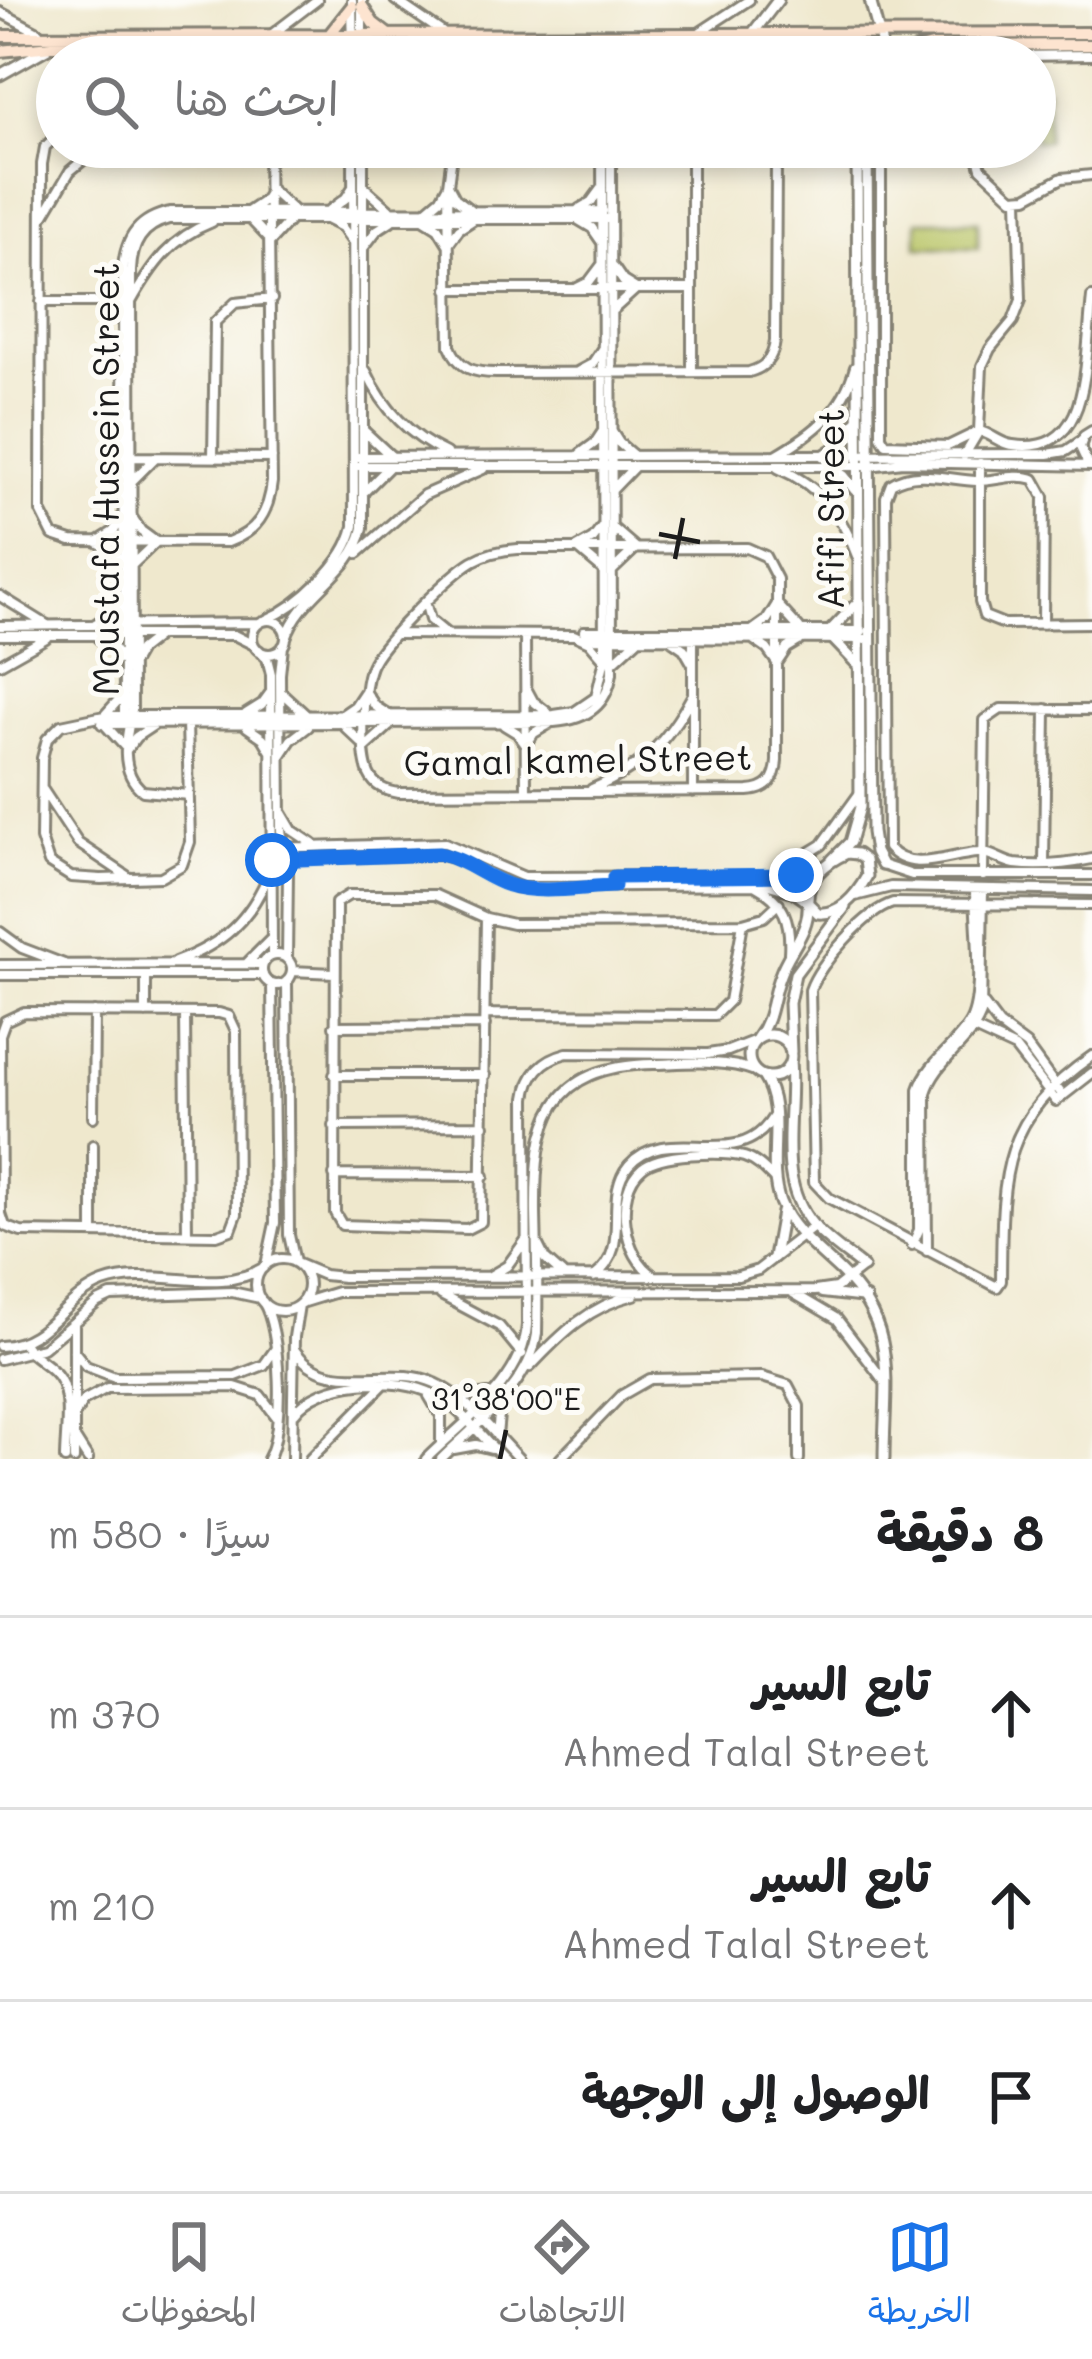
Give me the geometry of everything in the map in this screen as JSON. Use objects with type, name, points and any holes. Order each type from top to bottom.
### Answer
[{"type":"main road","points":[[329,36],[357,3],[388,36]]},
{"type":"main road","points":[[813,36],[1092,33]]},
{"type":"main road","points":[[0,36],[36,40]]},
{"type":"main road","points":[[681,36],[720,36]]},
{"type":"main road","points":[[0,51],[36,44]]},
{"type":"main road","points":[[1056,45],[1092,45]]},
{"type":"street","points":[[273,36],[317,0]]},
{"type":"street","points":[[395,0],[445,36]]},
{"type":"street","points":[[698,34],[749,0]]},
{"type":"street","points":[[754,36],[778,0]]},
{"type":"street","points":[[870,0],[879,34]]},
{"type":"street","points":[[357,3],[358,36]]},
{"type":"street","points":[[0,12],[41,36]]},
{"type":"street","points":[[0,75],[36,51]]},
{"type":"street","points":[[1056,56],[1092,55]]},
{"type":"street","points":[[42,168],[43,520],[62,540],[217,543],[249,532],[268,505],[272,458],[269,168]]},
{"type":"street","points":[[42,219],[74,168]]},
{"type":"street","points":[[351,557],[363,528],[364,492],[359,461],[356,168]]},
{"type":"street","points":[[313,720],[276,691],[269,663],[252,635],[263,622],[290,608],[346,550],[354,526],[364,367],[358,249],[327,215],[358,186],[360,168]]},
{"type":"street","points":[[450,168],[450,346],[463,367],[478,373],[749,372],[762,367],[775,349],[776,168]]},
{"type":"street","points":[[604,168],[607,261],[622,281],[636,289]]},
{"type":"street","points":[[526,746],[540,728],[590,703],[601,689],[608,663],[607,168]]},
{"type":"street","points":[[692,168],[692,372]]},
{"type":"street","name":"Afifi Street","points":[[858,168],[863,256],[864,635],[873,848],[882,865]]},
{"type":"street","name":"Afifi Street","points":[[808,903],[809,888],[856,831],[860,793],[859,667],[864,635],[858,599],[858,500],[863,460],[857,359],[866,168]]},
{"type":"street","points":[[881,168],[881,436],[890,446],[948,446],[980,430]]},
{"type":"street","points":[[983,168],[1008,195],[1018,199],[1061,178],[1092,176]]},
{"type":"street","points":[[448,185],[423,215],[448,244]]},
{"type":"street","points":[[448,185],[455,199],[474,215],[448,244]]},
{"type":"street","points":[[358,186],[396,215],[358,249]]},
{"type":"street","points":[[602,186],[574,215],[603,244]]},
{"type":"street","points":[[271,190],[293,215],[272,241]]},
{"type":"street","points":[[271,190],[248,215],[272,241]]},
{"type":"street","points":[[965,459],[980,430],[982,366],[1021,299],[1018,199]]},
{"type":"street","name":"Moustafa Hussein Street","points":[[127,749],[125,251],[142,223],[171,212],[607,215]]},
{"type":"street","name":"Moustafa Hussein Street","points":[[127,302],[132,254],[148,228],[169,219],[248,215]]},
{"type":"street","points":[[41,302],[127,302],[167,249],[187,233],[219,219]]},
{"type":"street","points":[[576,289],[607,261]]},
{"type":"street","points":[[448,289],[692,289]]},
{"type":"street","points":[[576,289],[607,314]]},
{"type":"street","points":[[607,314],[636,289]]},
{"type":"street","points":[[1090,405],[1092,297]]},
{"type":"street","points":[[213,458],[215,322],[235,303],[272,299]]},
{"type":"street","points":[[607,348],[639,373]]},
{"type":"street","points":[[574,373],[592,364],[607,348]]},
{"type":"street","points":[[772,460],[830,416],[846,391],[857,359]]},
{"type":"street","points":[[364,367],[381,399],[406,427],[453,456]]},
{"type":"street","points":[[574,373],[589,379],[607,397]]},
{"type":"street","points":[[607,397],[639,373]]},
{"type":"street","points":[[826,461],[857,417]]},
{"type":"street","points":[[980,430],[1008,444],[1052,445],[1071,439],[1087,418]]},
{"type":"street","points":[[363,430],[392,461]]},
{"type":"street","points":[[359,461],[494,466],[576,461],[608,430]]},
{"type":"street","points":[[608,430],[636,461]]},
{"type":"street","points":[[980,430],[993,445],[980,481],[981,609],[997,623],[1092,623]]},
{"type":"street","points":[[965,459],[1057,453],[1092,431]]},
{"type":"street","points":[[1082,441],[1080,453],[1092,465]]},
{"type":"street","points":[[364,492],[392,461],[453,456],[576,461],[965,459],[1092,465]]},
{"type":"street","points":[[127,457],[272,458]]},
{"type":"street","name":"Moustafa Hussein Street","points":[[127,457],[131,482],[127,515]]},
{"type":"street","points":[[131,482],[157,457]]},
{"type":"street","points":[[772,460],[829,501],[847,527],[858,559]]},
{"type":"street","points":[[576,461],[608,491]]},
{"type":"street","points":[[608,491],[636,461]]},
{"type":"street","points":[[826,461],[844,476],[858,500]]},
{"type":"street","points":[[292,1459],[294,1349],[308,1283],[297,1263],[289,1224],[287,981],[292,971],[287,959],[286,859],[278,848],[276,755],[276,691],[285,642],[297,615],[351,557],[433,489],[494,466]]},
{"type":"street","points":[[1043,624],[1042,490],[1028,476],[980,481],[904,477],[892,484],[886,497],[888,848],[902,860],[948,861],[982,853],[1015,864],[1092,860]]},
{"type":"street","points":[[97,542],[127,515],[156,542]]},
{"type":"street","points":[[577,548],[608,525]]},
{"type":"street","points":[[608,525],[636,548]]},
{"type":"street","points":[[97,542],[127,566],[156,542]]},
{"type":"street","points":[[577,548],[608,572]]},
{"type":"street","points":[[341,720],[365,691],[371,665],[396,634],[459,572],[493,553],[577,548],[753,549],[773,566],[777,604],[803,635]]},
{"type":"street","points":[[608,572],[636,548]]},
{"type":"street","points":[[0,596],[49,631]]},
{"type":"street","points":[[91,630],[127,598],[160,630]]},
{"type":"street","points":[[831,634],[858,599]]},
{"type":"street","points":[[608,608],[641,635],[716,639],[752,635],[777,604]]},
{"type":"street","name":"Gamal kamel Street","points":[[365,691],[371,778],[391,792],[758,790],[773,779],[777,760],[777,604]]},
{"type":"street","points":[[426,605],[430,620],[448,634]]},
{"type":"street","points":[[581,635],[608,608]]},
{"type":"street","points":[[91,630],[127,665],[160,630],[263,622],[280,624],[285,642]]},
{"type":"street","points":[[0,626],[49,631]]},
{"type":"street","points":[[0,635],[160,630],[234,635],[274,653],[285,642]]},
{"type":"street","points":[[0,664],[49,631]]},
{"type":"street","points":[[396,634],[864,635]]},
{"type":"street","points":[[831,634],[859,667]]},
{"type":"street","points":[[525,635],[526,792]]},
{"type":"street","points":[[581,635],[608,663]]},
{"type":"street","points":[[608,663],[641,635]]},
{"type":"street","points":[[693,635],[693,791]]},
{"type":"street","points":[[752,635],[777,663],[803,635]]},
{"type":"street","points":[[670,639],[693,665]]},
{"type":"street","points":[[693,665],[701,649],[716,639]]},
{"type":"street","points":[[525,687],[554,719]]},
{"type":"street","points":[[497,719],[518,702],[525,687]]},
{"type":"street","points":[[240,720],[276,691]]},
{"type":"street","points":[[365,691],[391,720]]},
{"type":"street","points":[[100,720],[127,694],[155,720]]},
{"type":"street","points":[[586,792],[649,758],[671,734],[693,694]]},
{"type":"street","points":[[983,876],[985,720],[1001,709],[1092,710]]},
{"type":"street","points":[[1045,864],[1046,710]]},
{"type":"street","points":[[187,721],[190,842],[182,865],[169,875],[132,878],[71,878],[54,869],[42,848],[42,789],[47,739],[61,725],[127,719],[554,719]]},
{"type":"street","points":[[497,719],[526,746]]},
{"type":"street","points":[[100,720],[127,749]]},
{"type":"street","points":[[155,720],[127,749],[127,770],[135,786],[152,794],[189,795]]},
{"type":"street","points":[[165,966],[205,951],[229,935],[249,914],[278,848],[281,811],[276,755],[240,720]]},
{"type":"street","points":[[276,755],[313,720]]},
{"type":"street","points":[[341,720],[366,747],[391,720]]},
{"type":"street","points":[[42,789],[78,842],[132,878]]},
{"type":"street","points":[[770,876],[822,844],[860,793]]},
{"type":"street","points":[[281,811],[300,838],[320,847]]},
{"type":"street","points":[[278,848],[445,843],[512,874],[783,888],[822,914],[851,898],[891,887],[1092,892]]},
{"type":"street","points":[[814,1291],[836,1288],[863,1268],[815,1226],[790,1177],[792,983],[867,876],[866,861],[873,848]]},
{"type":"street","points":[[272,863],[439,854],[516,887],[807,873],[852,853],[903,874],[1092,875]]},
{"type":"street","points":[[263,970],[272,956],[272,863]]},
{"type":"street","points":[[770,876],[788,880],[790,884],[783,888]]},
{"type":"street","points":[[1046,878],[1047,892]]},
{"type":"street","points":[[755,885],[779,903],[789,925],[788,956]]},
{"type":"street","points":[[979,890],[973,1016],[927,1070],[921,1099],[919,1240],[927,1253],[992,1287],[999,1285],[1005,1173],[1020,1131],[1051,1087],[1092,1056]]},
{"type":"street","points":[[486,918],[483,1217],[467,1229],[341,1226],[334,1213],[334,907],[344,896],[435,895],[486,918],[521,924],[743,923],[764,916],[779,903]]},
{"type":"street","points":[[774,1257],[781,1237],[782,1206],[775,1180],[772,1091],[748,1053],[771,1016],[779,977],[803,933],[808,903]]},
{"type":"street","points":[[927,1253],[919,1240],[829,1198],[814,1182],[808,998],[823,965],[882,907],[898,903],[1092,905]]},
{"type":"street","points":[[921,1099],[933,1075],[974,1029],[983,1004],[979,905]]},
{"type":"street","points":[[334,1026],[715,1015],[729,1001],[743,923]]},
{"type":"street","points":[[803,933],[816,927],[825,936]]},
{"type":"street","points":[[0,932],[22,948],[71,967]]},
{"type":"street","points":[[241,965],[264,950],[272,933]]},
{"type":"street","points":[[272,956],[287,959]]},
{"type":"street","points":[[0,965],[146,975],[263,970]]},
{"type":"street","points":[[0,975],[241,965],[263,970],[272,984],[275,1223],[256,1282],[272,1318],[276,1348],[277,1416],[268,1459]]},
{"type":"street","points":[[292,971],[334,973]]},
{"type":"street","points":[[146,975],[146,1012]]},
{"type":"street","points":[[272,984],[287,981]]},
{"type":"street","points":[[983,1004],[999,1025],[1026,1045],[1059,1098],[1092,1073]]},
{"type":"street","points":[[24,1012],[146,1012],[224,1014],[235,1025],[234,1225],[222,1234],[15,1232],[5,1226],[0,1134],[4,1021],[24,1012]]},
{"type":"street","points":[[93,1117],[94,1012]]},
{"type":"street","points":[[185,1012],[187,1234]]},
{"type":"street","points":[[992,1035],[999,1025]]},
{"type":"street","points":[[974,1029],[1020,1053],[1051,1087]]},
{"type":"street","points":[[525,1372],[536,1344],[526,1098],[530,1080],[542,1065],[567,1053],[718,1053],[771,1034],[780,1037],[790,1057]]},
{"type":"street","points":[[488,1277],[531,1240],[540,1135],[552,1109],[572,1088],[597,1074],[641,1064],[721,1064],[759,1074],[782,1073],[790,1057]]},
{"type":"street","points":[[334,1075],[485,1075]]},
{"type":"street","points":[[593,1277],[615,1251],[620,1183],[632,1162],[661,1148],[745,1144],[761,1134],[774,1115]]},
{"type":"street","points":[[334,1126],[484,1125]]},
{"type":"street","points":[[93,1145],[93,1233]]},
{"type":"street","points":[[656,1277],[634,1260],[628,1243],[628,1189],[644,1166],[664,1157],[741,1156],[775,1180]]},
{"type":"street","points":[[334,1175],[484,1176]]},
{"type":"street","points":[[782,1206],[803,1236],[866,1298],[881,1332],[884,1459]]},
{"type":"street","points":[[275,1223],[282,1229],[289,1224]]},
{"type":"street","points":[[0,1346],[23,1343],[92,1288],[118,1280],[236,1277],[280,1259],[333,1276],[737,1276],[758,1270],[815,1226]]},
{"type":"street","points":[[531,1240],[551,1267],[569,1277]]},
{"type":"street","points":[[148,1279],[148,1293]]},
{"type":"street","points":[[786,1291],[837,1318],[884,1382]]},
{"type":"street","points":[[0,1359],[48,1345],[104,1298],[148,1293],[232,1292],[280,1311],[337,1292],[814,1291],[866,1298]]},
{"type":"street","points":[[434,1292],[488,1318],[523,1354]]},
{"type":"street","points":[[497,1438],[498,1394],[523,1354],[532,1292]]},
{"type":"street","points":[[443,1452],[498,1394],[589,1312],[650,1292]]},
{"type":"street","points":[[74,1322],[74,1459]]},
{"type":"street","points":[[23,1343],[63,1386],[64,1459]]},
{"type":"street","points":[[74,1351],[86,1366],[105,1376],[216,1377],[256,1371],[276,1348]]},
{"type":"street","points":[[294,1349],[322,1373],[416,1377],[476,1397],[498,1394]]},
{"type":"street","points":[[558,1457],[622,1395],[650,1379],[762,1377],[779,1380],[795,1395],[799,1459]]},
{"type":"street","points":[[295,1414],[322,1390],[383,1385],[424,1390],[497,1438],[519,1459]]},
{"type":"street","points":[[310,1459],[383,1385]]},
{"type":"street","points":[[74,1416],[83,1401],[106,1388],[211,1387],[252,1391],[277,1416]]},
{"type":"street","points":[[424,1390],[441,1415],[443,1452]]},
{"type":"street","points":[[449,1391],[504,1459]]},
{"type":"street","points":[[74,1435],[88,1459]]},
{"type":"street","points":[[426,1459],[466,1445],[495,1450]]},
{"type":"green space","points":[[917,221],[978,221],[978,248],[917,247]]},
{"type":"route","points":[[272,860],[439,854],[464,861],[504,884],[529,888],[614,886],[614,877],[796,875]]}]
